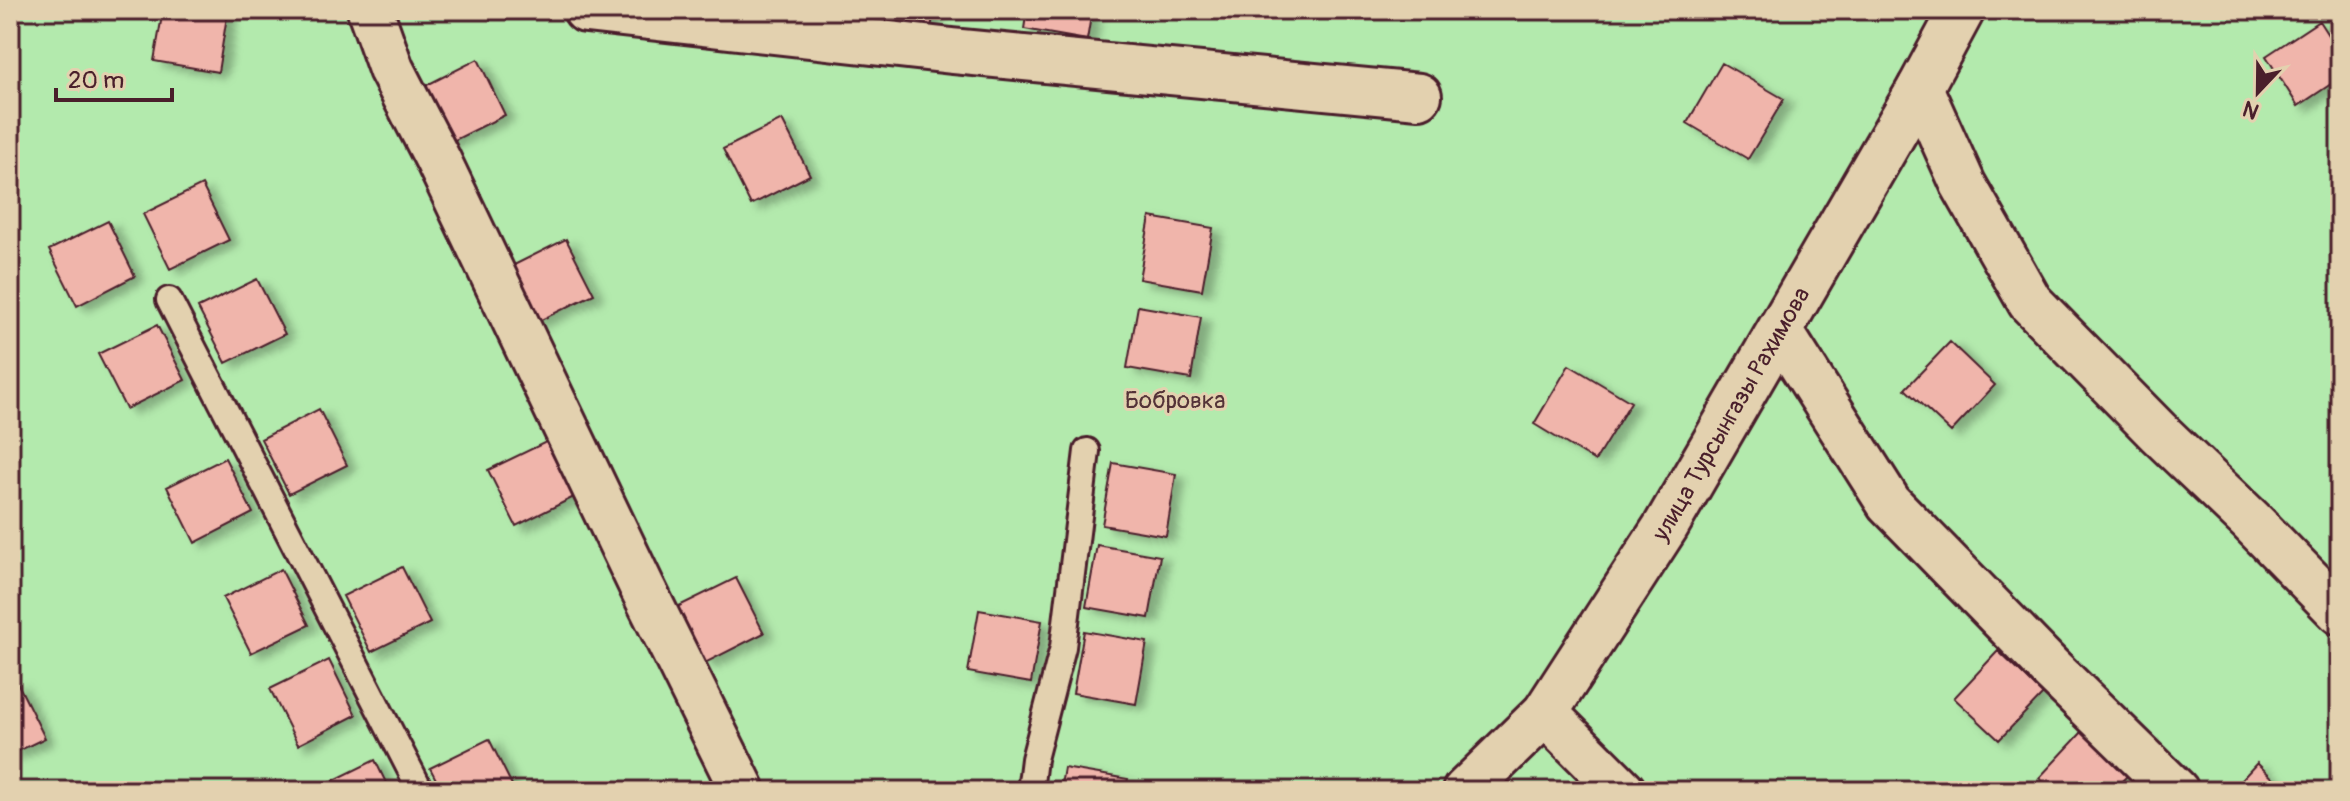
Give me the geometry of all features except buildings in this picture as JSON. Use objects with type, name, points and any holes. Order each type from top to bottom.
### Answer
[{"type":"street","points":[[370,10],[391,69],[743,791]]},
{"type":"street","points":[[586,10],[952,51],[1419,96]]},
{"type":"street","name":"улица Турсынгазы Рахимова","points":[[1465,791],[1545,713],[1666,526],[1962,10]]},
{"type":"street","points":[[1920,88],[1963,184],[2030,302],[2340,612]]},
{"type":"street","points":[[1780,331],[1889,503],[2051,669],[2176,791]]},
{"type":"street","points":[[1545,713],[1623,791]]},
{"type":"lane","points":[[169,300],[421,791]]},
{"type":"lane","points":[[1030,791],[1034,759],[1063,647],[1087,451]]},
{"type":"green space","name":"Бобровка","points":[[10,10],[2340,10],[2340,791],[10,791]]}]
